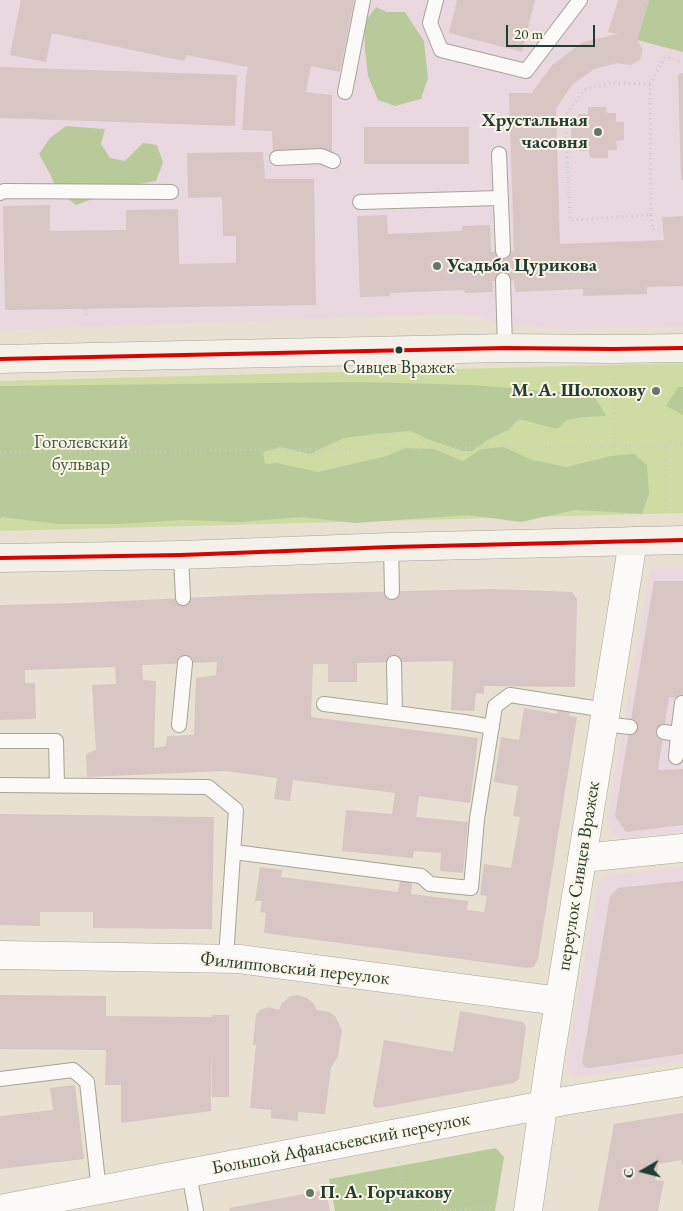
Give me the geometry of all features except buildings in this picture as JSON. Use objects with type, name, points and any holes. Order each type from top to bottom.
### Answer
[{"type":"main road","points":[[0,359],[505,348],[683,348]]},
{"type":"main road","points":[[0,558],[181,555],[391,547],[683,540]]},
{"type":"street","name":"переулок Сивцев Вражек","points":[[516,1208],[544,1105],[582,858],[613,720],[633,541]]},
{"type":"street","points":[[582,858],[683,848]]},
{"type":"street","name":"Филипповский переулок","points":[[0,955],[226,958],[559,1002]]},
{"type":"street","name":"Большой Афанасьевский переулок","points":[[0,1209],[85,1199],[189,1174],[570,1100],[683,1082]]},
{"type":"lane","points":[[345,92],[363,0]]},
{"type":"lane","points":[[436,0],[430,23],[441,50],[526,71],[580,0]]},
{"type":"lane","points":[[499,154],[502,251]]},
{"type":"lane","points":[[277,158],[321,156],[333,161]]},
{"type":"lane","points":[[0,193],[4,191],[171,192]]},
{"type":"lane","points":[[360,202],[500,198]]},
{"type":"lane","points":[[503,280],[505,348]]},
{"type":"lane","points":[[391,547],[392,592]]},
{"type":"lane","points":[[181,555],[183,598]]},
{"type":"lane","points":[[179,725],[185,663]]},
{"type":"lane","points":[[394,663],[395,713]]},
{"type":"lane","points":[[234,852],[421,876],[430,884],[471,888],[477,819],[495,706],[510,695],[613,720]]},
{"type":"lane","points":[[676,757],[671,733],[682,703]]},
{"type":"lane","points":[[324,704],[492,727]]},
{"type":"lane","points":[[0,741],[56,741],[57,786]]},
{"type":"lane","points":[[0,785],[208,787],[236,810],[226,958]]},
{"type":"lane","points":[[0,1079],[72,1070],[87,1082],[85,1199]]},
{"type":"lane","points":[[189,1174],[196,1211]]},
{"type":"path","points":[[663,229],[652,229],[650,84],[665,57],[683,62]]},
{"type":"path","points":[[650,84],[612,83],[584,90],[565,116],[570,220],[651,215]]},
{"type":"path","points":[[86,309],[86,317]]},
{"type":"path","points":[[614,375],[615,446]]},
{"type":"path","points":[[0,453],[615,446],[665,445],[683,442]]},
{"type":"path","points":[[665,445],[665,513]]},
{"type":"path","points":[[398,1158],[405,1195]]},
{"type":"path","points":[[389,1211],[390,1204],[397,1198],[405,1195],[413,1198],[419,1204],[421,1211]]},
{"type":"path","points":[[435,1211],[516,1208]]},
{"type":"shaded area","points":[[0,0],[683,0],[683,327],[564,329],[505,324],[475,316],[452,314],[0,330]]},
{"type":"shaded area","points":[[660,568],[683,568],[683,831],[624,838],[617,837],[611,833],[607,820],[649,577],[651,572]]},
{"type":"shaded area","points":[[683,867],[683,1061],[582,1077],[573,1075],[567,1066],[567,1059],[600,882],[603,878],[611,875]]},
{"type":"green space","points":[[649,0],[683,0],[683,52],[637,40]]},
{"type":"green space","points":[[376,7],[387,12],[405,12],[424,41],[428,78],[421,99],[395,106],[378,100],[368,76],[364,23]]},
{"type":"green space","points":[[66,126],[105,129],[101,144],[110,158],[125,161],[143,143],[157,145],[163,163],[156,181],[127,186],[76,205],[56,189],[39,154],[50,138]]},
{"type":"green space","name":"Гоголевский бульвар","points":[[683,363],[683,513],[0,531],[0,381]]},
{"type":"green space","name":"Гоголевский бульвар","points":[[360,382],[472,385],[594,395],[606,416],[567,420],[557,429],[519,419],[508,430],[487,440],[473,451],[462,451],[427,439],[411,431],[344,438],[310,454],[280,447],[263,452],[265,464],[277,463],[318,472],[387,456],[405,448],[434,449],[463,461],[481,449],[504,447],[532,460],[567,467],[611,456],[634,454],[647,465],[649,494],[642,514],[575,510],[521,522],[467,515],[355,523],[302,517],[240,522],[183,520],[119,524],[57,524],[2,517],[0,519],[0,386]]},
{"type":"green space","points":[[678,387],[683,387],[683,415],[666,406]]},
{"type":"green space","points":[[496,1148],[504,1157],[495,1211],[335,1211],[329,1179]]},
{"type":"transit line","points":[[0,359],[505,348],[683,348]]},
{"type":"transit line","points":[[0,558],[181,555],[391,547],[683,540]]},
{"type":"place","name":"Хрустальная часовня","points":[[598,132]]},
{"type":"place","name":"Усадьба Цурикова","points":[[437,266]]},
{"type":"place","name":"Сивцев Вражек","points":[[399,350]]},
{"type":"place","name":"М. А. Шолохову","points":[[656,391]]},
{"type":"place","name":"П. А. Горчакову","points":[[310,1193]]}]
